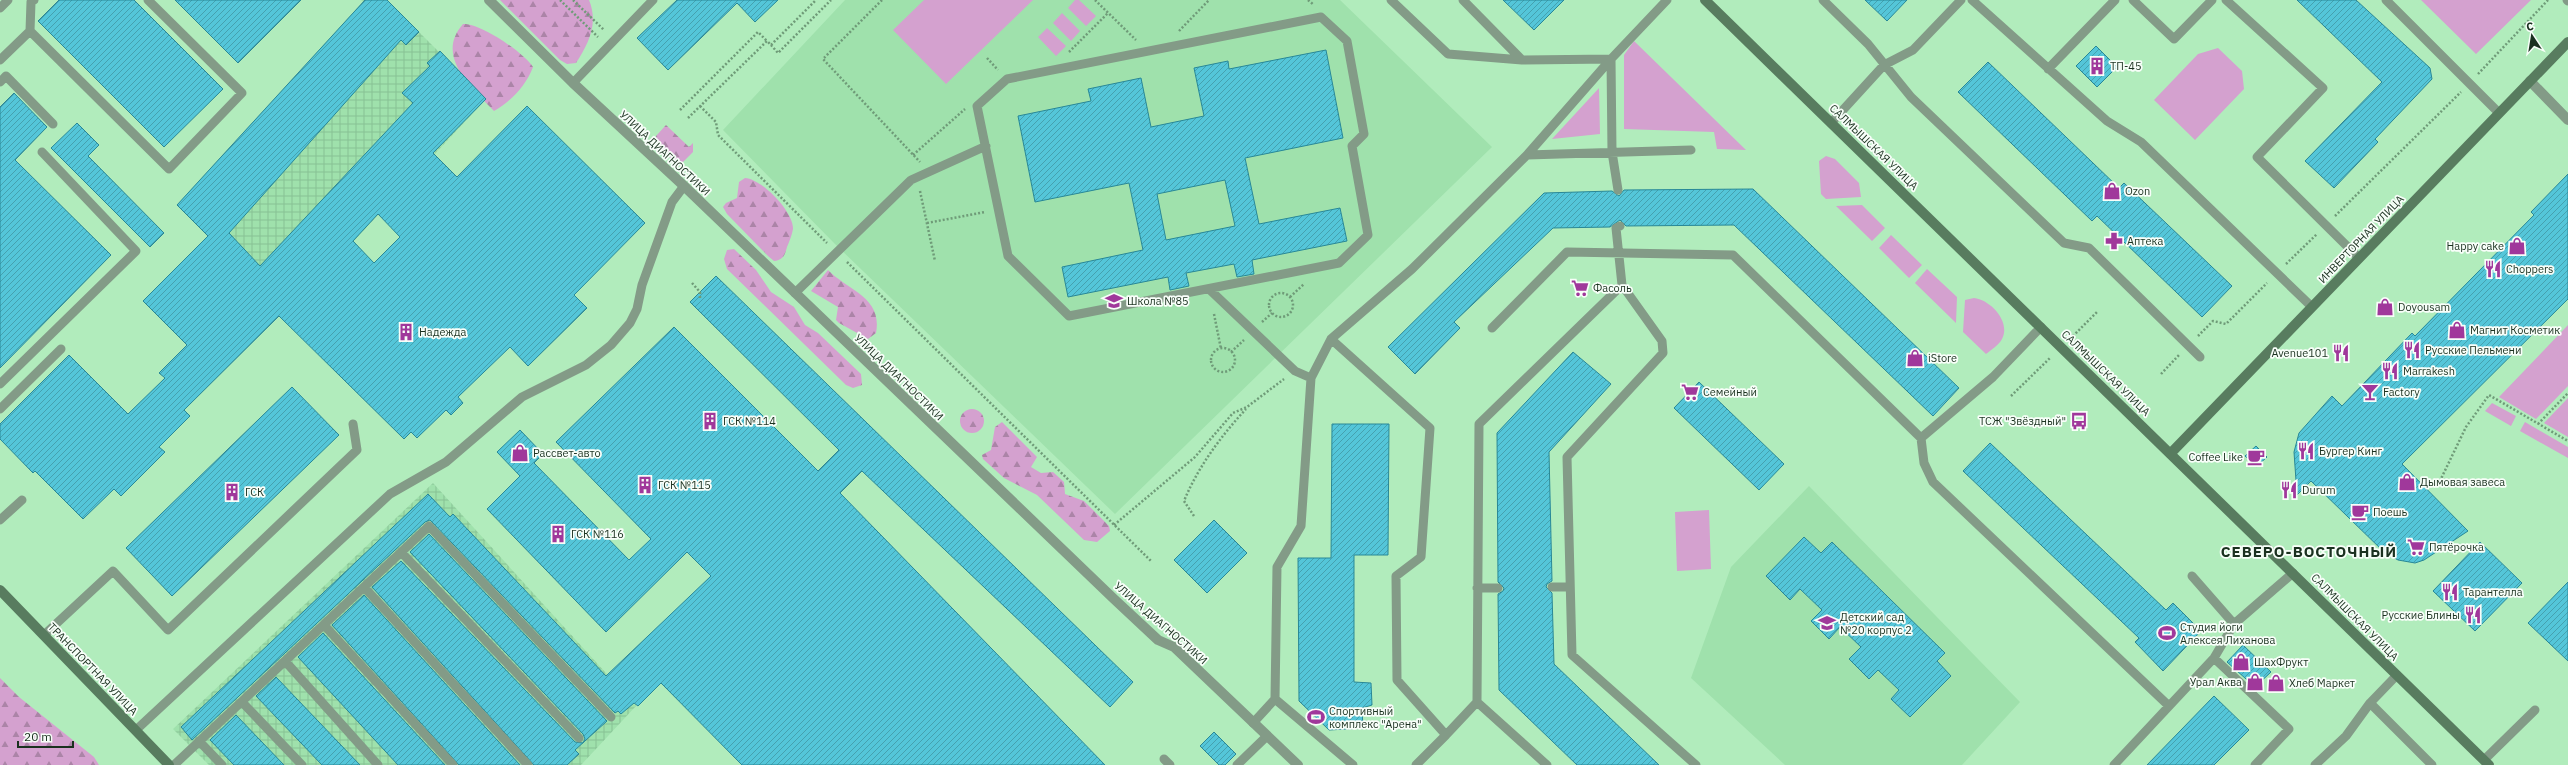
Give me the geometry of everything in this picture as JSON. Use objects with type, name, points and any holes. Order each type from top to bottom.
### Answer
[{"type":"main road","name":"САЛМЫШСКАЯ УЛИЦА","points":[[1705,0],[2171,453],[2486,763]]},
{"type":"main road","name":"ИНВЕРТОРНАЯ УЛИЦА","points":[[2171,453],[2568,42]]},
{"type":"main road","name":"ТРАНСПОРТНАЯ УЛИЦА","points":[[0,590],[169,765]]},
{"type":"street","name":"УЛИЦА ДИАГНОСТИКИ","points":[[489,0],[573,83],[684,186],[1114,599],[1158,640],[1174,647],[1298,765]]},
{"type":"street","points":[[2530,81],[2568,120]]},
{"type":"lane","points":[[0,8],[8,0]]},
{"type":"lane","points":[[0,60],[30,30],[31,2],[34,0]]},
{"type":"lane","points":[[30,30],[169,168],[242,93],[148,0]]},
{"type":"lane","points":[[573,83],[653,0]]},
{"type":"lane","points":[[1392,0],[1448,54],[1522,60],[1611,59]]},
{"type":"lane","points":[[1463,0],[1522,60]]},
{"type":"lane","points":[[1253,723],[1275,698],[1277,567],[1300,526],[1311,378],[1331,339],[1412,269],[1527,155],[1611,59],[1667,0]]},
{"type":"lane","points":[[1823,0],[1868,44],[1911,97],[2064,243],[2089,248],[2200,357]]},
{"type":"lane","points":[[1831,123],[1884,65],[1913,50],[1961,0]]},
{"type":"lane","points":[[1972,0],[2107,121],[2141,142],[2276,274],[2312,307]]},
{"type":"lane","points":[[2048,69],[2115,0]]},
{"type":"lane","points":[[2134,0],[2174,39],[2212,0]]},
{"type":"lane","points":[[2226,0],[2323,88],[2257,157],[2359,258]]},
{"type":"lane","points":[[2386,0],[2499,113]]},
{"type":"lane","points":[[1321,17],[1347,41],[1364,134],[1352,146],[1368,235],[1339,263],[1069,316],[1008,256],[977,106],[1007,79],[1162,48],[1321,17]]},
{"type":"lane","points":[[1611,59],[1612,152],[1618,190]]},
{"type":"lane","points":[[0,82],[6,76],[53,124]]},
{"type":"lane","points":[[795,293],[910,180],[986,146]]},
{"type":"lane","points":[[1527,155],[1691,150]]},
{"type":"lane","points":[[0,384],[136,251],[42,152]]},
{"type":"lane","points":[[136,730],[390,494],[446,462],[522,397],[586,365],[610,345],[630,323],[637,309],[642,285],[672,202],[684,186]]},
{"type":"lane","points":[[1620,226],[1616,228],[1617,253],[1622,285],[1662,341],[1662,353],[1567,457],[1572,655],[1696,765]]},
{"type":"lane","points":[[1492,328],[1568,252],[1733,255],[1921,438],[1924,463],[1933,482],[2169,706]]},
{"type":"lane","points":[[1416,765],[1477,702],[1479,424],[1622,285]]},
{"type":"lane","points":[[1209,289],[1295,371],[1311,378]]},
{"type":"lane","points":[[1921,438],[1993,378],[2041,327]]},
{"type":"lane","points":[[1331,339],[1430,428],[1421,557],[1396,576],[1397,680],[1446,735]]},
{"type":"lane","points":[[0,409],[61,349]]},
{"type":"lane","points":[[44,635],[113,572],[168,630],[357,450],[353,424]]},
{"type":"lane","points":[[0,520],[22,500]]},
{"type":"lane","points":[[174,765],[429,526],[611,718]]},
{"type":"lane","points":[[401,552],[579,738]]},
{"type":"lane","points":[[2114,765],[2214,658],[2234,624],[2293,573]]},
{"type":"lane","points":[[2192,576],[2234,624]]},
{"type":"lane","points":[[364,587],[528,765]]},
{"type":"lane","points":[[1552,587],[1570,587]]},
{"type":"lane","points":[[1477,588],[1498,588]]},
{"type":"lane","points":[[324,625],[454,765]]},
{"type":"lane","points":[[2214,658],[2289,729],[2255,765]]},
{"type":"lane","points":[[285,661],[378,765]]},
{"type":"lane","points":[[2315,765],[2346,736],[2370,702],[2397,675]]},
{"type":"lane","points":[[1275,698],[1353,765]]},
{"type":"lane","points":[[242,702],[302,765]]},
{"type":"lane","points":[[1477,702],[1547,765]]},
{"type":"lane","points":[[2370,702],[2432,765]]},
{"type":"lane","points":[[2486,763],[2535,710]]},
{"type":"lane","points":[[1237,765],[1267,736]]},
{"type":"lane","points":[[199,741],[222,765]]},
{"type":"path","points":[[560,0],[612,44]]},
{"type":"path","points":[[573,0],[612,44]]},
{"type":"path","points":[[771,45],[816,0]]},
{"type":"path","points":[[680,110],[758,32],[778,53],[831,0]]},
{"type":"path","points":[[882,0],[823,59],[928,171]]},
{"type":"path","points":[[1095,0],[1148,51]]},
{"type":"path","points":[[1162,48],[1209,0]]},
{"type":"path","points":[[2162,374],[2213,321],[2226,324],[2470,83],[2548,0]]},
{"type":"path","points":[[1051,70],[1108,13]]},
{"type":"path","points":[[688,118],[766,41]]},
{"type":"path","points":[[700,106],[716,122],[718,134],[1150,561]]},
{"type":"path","points":[[913,155],[968,106],[977,106]]},
{"type":"path","points":[[917,177],[935,261]]},
{"type":"path","points":[[927,223],[999,209]]},
{"type":"path","points":[[692,283],[700,292],[700,300]]},
{"type":"path","points":[[1209,289],[1221,349]]},
{"type":"path","points":[[1284,294],[1292,301],[1292,308],[1285,316],[1277,316],[1271,311],[1269,303],[1274,296],[1284,294]]},
{"type":"path","points":[[1221,349],[1230,350],[1234,356],[1233,367],[1227,371],[1216,369],[1212,362],[1213,354],[1221,349]]},
{"type":"path","points":[[1194,516],[1184,501],[1193,479],[1225,432],[1247,407],[1295,371]]},
{"type":"path","points":[[2538,424],[2568,393]]},
{"type":"path","points":[[2438,485],[2466,427],[2488,395],[2568,441]]},
{"type":"path","points":[[1114,525],[1195,457],[1233,413],[1247,407]]},
{"type":"shaded area","points":[[361,0],[387,0],[486,99],[285,315],[177,205],[363,2]]},
{"type":"shaded area","name":"Школа №85","points":[[845,0],[1340,0],[1492,147],[1115,514],[835,244],[723,130]]},
{"type":"shaded area","points":[[433,483],[636,706],[581,765],[209,765],[173,729]]},
{"type":"shaded area","name":"Детский сад №20 корпус 2","points":[[1809,486],[2020,702],[1962,765],[1785,765],[1691,678],[1731,567]]},
{"type":"green space","points":[[500,0],[589,0],[593,17],[591,33],[576,63],[567,64],[560,60]]},
{"type":"green space","points":[[924,0],[1033,0],[946,84],[893,30]]},
{"type":"green space","points":[[1075,0],[1079,0],[1096,16],[1086,26],[1068,8]]},
{"type":"green space","points":[[2421,0],[2531,0],[2476,54]]},
{"type":"green space","points":[[1062,13],[1080,31],[1071,41],[1053,23]]},
{"type":"green space","points":[[463,24],[471,25],[491,33],[521,54],[533,67],[522,87],[506,103],[494,111],[467,82],[455,60],[453,48],[455,36]]},
{"type":"green space","points":[[1047,28],[1066,46],[1056,56],[1038,37]]},
{"type":"green space","points":[[1634,41],[1746,150],[1717,149],[1714,132],[1624,129],[1624,55]]},
{"type":"green space","points":[[2218,48],[2242,71],[2244,89],[2195,140],[2154,100],[2198,54]]},
{"type":"green space","points":[[1599,88],[1600,134],[1552,139]]},
{"type":"green space","points":[[666,125],[689,147],[693,143],[693,152],[682,163],[668,156],[659,146],[656,136]]},
{"type":"green space","points":[[1826,156],[1835,159],[1859,183],[1861,197],[1826,199],[1821,194],[1819,161]]},
{"type":"green space","points":[[745,178],[760,184],[768,190],[783,206],[792,222],[793,229],[791,236],[784,255],[780,260],[774,261],[768,256],[727,214],[723,207],[726,203],[737,198],[739,182]]},
{"type":"green space","points":[[1862,205],[1885,228],[1872,241],[1836,206]]},
{"type":"green space","points":[[1891,235],[1922,265],[1909,278],[1879,248]]},
{"type":"green space","points":[[734,249],[756,270],[771,292],[794,307],[805,325],[818,333],[861,374],[862,385],[853,388],[846,385],[727,269],[724,259],[727,250]]},
{"type":"green space","points":[[1927,269],[1957,297],[1956,323],[1915,283]]},
{"type":"green space","points":[[828,270],[862,296],[874,311],[877,321],[876,333],[868,339],[839,323],[836,320],[838,307],[811,291]]},
{"type":"green space","points":[[1974,298],[1993,307],[2002,319],[2004,326],[2001,341],[1986,354],[1963,332],[1965,300]]},
{"type":"green space","points":[[2568,325],[2568,386],[2536,419],[2499,397]]},
{"type":"green space","points":[[2568,398],[2568,437],[2544,423]]},
{"type":"green space","points":[[2492,403],[2516,416],[2511,426],[2485,411]]},
{"type":"green space","points":[[972,409],[977,410],[983,416],[983,426],[977,432],[972,433],[967,432],[961,426],[960,421],[961,416],[967,410]]},
{"type":"green space","points":[[1002,422],[1037,457],[1031,467],[1041,473],[1053,472],[1064,482],[1065,494],[1084,501],[1109,526],[1110,531],[1097,542],[1084,540],[1037,495],[1004,478],[983,459],[982,455],[991,450],[995,427]]},
{"type":"green space","points":[[2525,422],[2568,447],[2568,458],[2520,431]]},
{"type":"green space","points":[[1709,510],[1711,569],[1677,571],[1675,512]]},
{"type":"green space","points":[[0,678],[19,697],[94,757],[99,765],[0,765]]},
{"type":"building","points":[[59,0],[134,0],[223,89],[164,147],[38,21]]},
{"type":"building","points":[[175,0],[301,0],[238,63]]},
{"type":"building","points":[[365,0],[387,0],[419,32],[406,45],[401,40],[229,233],[260,266],[413,103],[402,93],[430,66],[427,63],[440,51],[486,99],[433,153],[457,177],[527,106],[645,223],[574,295],[587,308],[528,366],[510,347],[458,397],[463,403],[451,415],[446,410],[417,438],[411,432],[404,439],[279,316],[184,410],[190,416],[159,447],[165,452],[121,496],[114,489],[83,519],[35,471],[33,473],[0,439],[0,424],[69,355],[128,414],[165,378],[159,373],[187,345],[143,301],[208,236],[177,205]],"holes":[[[378,214],[400,237],[374,263],[353,241]]]},
{"type":"building","points":[[677,0],[778,0],[755,22],[737,3],[668,70],[637,38]]},
{"type":"building","points":[[1503,0],[1564,0],[1534,30]]},
{"type":"building","points":[[1865,0],[1907,0],[1887,21]]},
{"type":"building","points":[[2297,0],[2356,0],[2430,68],[2432,79],[2375,139],[2378,142],[2334,188],[2305,161],[2382,82]]},
{"type":"building","name":"ТП-45","points":[[2096,46],[2117,67],[2097,87],[2076,66]]},
{"type":"building","points":[[1326,50],[1343,138],[1245,158],[1259,224],[1340,208],[1347,241],[1252,260],[1254,274],[1237,277],[1234,264],[1186,273],[1189,286],[1170,290],[1168,277],[1068,297],[1062,267],[1143,250],[1129,183],[1035,202],[1018,116],[1091,101],[1088,89],[1141,78],[1151,127],[1204,116],[1194,68],[1228,61],[1229,69]],"holes":[[[1225,180],[1235,226],[1166,240],[1157,194]]]},
{"type":"building","points":[[1988,62],[2119,188],[2124,183],[2232,286],[2202,317],[2097,216],[2092,221],[1958,92]]},
{"type":"building","points":[[14,93],[47,127],[15,160],[111,255],[0,368],[0,107]]},
{"type":"building","points":[[77,123],[99,145],[88,156],[164,233],[150,247],[51,148]]},
{"type":"building","points":[[2568,174],[2568,299],[2402,464],[2468,531],[2424,560],[2415,563],[2398,560],[2384,552],[2311,481],[2297,495],[2294,452],[2299,433],[2332,396],[2342,406],[2412,333],[2415,336],[2534,215],[2531,212]]},
{"type":"building","points":[[1753,189],[1959,388],[1933,416],[1734,225],[1626,226],[1620,220],[1610,227],[1553,228],[1454,322],[1460,328],[1415,374],[1388,347],[1544,193],[1612,191],[1619,196],[1624,190]]},
{"type":"building","points":[[716,276],[1133,682],[1110,707],[862,471],[840,493],[1105,765],[742,765],[661,683],[638,706],[634,703],[621,714],[618,711],[615,713],[430,520],[425,522],[192,740],[181,727],[428,494],[450,517],[453,514],[606,676],[711,576],[687,552],[606,632],[487,509],[520,476],[497,452],[520,430],[543,454],[534,463],[629,560],[651,539],[556,442],[674,327],[818,471],[839,450],[690,302]]},
{"type":"building","points":[[1573,352],[1611,384],[1549,452],[1552,581],[1547,584],[1546,587],[1552,593],[1554,664],[1659,765],[1577,765],[1499,690],[1498,594],[1503,591],[1504,588],[1498,582],[1497,433]]},
{"type":"building","points":[[1699,382],[1784,464],[1759,490],[1674,408]]},
{"type":"building","name":"ГСК","points":[[292,387],[339,435],[172,596],[126,548]]},
{"type":"building","points":[[1332,424],[1389,424],[1388,555],[1354,555],[1354,682],[1371,683],[1372,705],[1362,708],[1363,728],[1329,730],[1299,701],[1298,558],[1331,558]]},
{"type":"building","points":[[1990,443],[2166,610],[2173,603],[2201,631],[2163,671],[2135,642],[2139,638],[1963,471]]},
{"type":"building","name":"Coffee Like","points":[[2256,446],[2267,457],[2256,467],[2245,456]]},
{"type":"building","points":[[1214,520],[1247,553],[1207,593],[1174,560]]},
{"type":"building","points":[[429,534],[607,721],[583,743],[585,739],[583,734],[410,552]]},
{"type":"building","points":[[1804,537],[1821,553],[1832,542],[1945,653],[1937,661],[1951,676],[1910,717],[1891,699],[1899,690],[1878,670],[1869,679],[1849,659],[1861,647],[1840,627],[1829,639],[1811,621],[1822,610],[1800,589],[1790,600],[1766,576]]},
{"type":"building","points":[[2480,542],[2522,583],[2475,631],[2433,591]]},
{"type":"building","points":[[401,561],[575,742],[583,743],[575,750],[579,754],[567,765],[534,765],[372,587]]},
{"type":"building","points":[[2568,582],[2568,661],[2528,623]]},
{"type":"building","points":[[364,595],[520,765],[459,765],[332,625]]},
{"type":"building","points":[[323,633],[445,765],[398,765],[298,657]]},
{"type":"building","points":[[2243,645],[2271,672],[2255,687],[2227,662]]},
{"type":"building","points":[[276,677],[360,765],[322,765],[256,696]]},
{"type":"building","points":[[2214,696],[2249,730],[2214,765],[2147,765]]},
{"type":"building","points":[[236,715],[284,765],[234,765],[210,740]]},
{"type":"building","points":[[1214,732],[1236,754],[1225,765],[1219,765],[1200,746]]},
{"type":"place","name":"ТП-45","points":[[2097,66]]},
{"type":"place","name":"Ozon","points":[[2112,191]]},
{"type":"place","name":"Аптека","points":[[2114,241]]},
{"type":"place","name":"Happy cake","points":[[2517,246]]},
{"type":"place","name":"Choppers","points":[[2493,269]]},
{"type":"place","name":"Фасоль","points":[[1580,288]]},
{"type":"place","name":"Школа №85","points":[[1114,301]]},
{"type":"place","name":"Doyousam","points":[[2385,307]]},
{"type":"place","name":"Магнит Косметик","points":[[2457,330]]},
{"type":"place","name":"Надежда","points":[[406,332]]},
{"type":"place","name":"Русские Пельмени","points":[[2412,350]]},
{"type":"place","name":"Avenue101","points":[[2341,353]]},
{"type":"place","name":"iStore","points":[[1915,358]]},
{"type":"place","name":"Marrakesh","points":[[2390,371]]},
{"type":"place","name":"Семейный","points":[[1690,392]]},
{"type":"place","name":"Factory","points":[[2370,392]]},
{"type":"place","name":"ГСК №114","points":[[710,421]]},
{"type":"place","name":"ТСЖ \"Звёздный\"","points":[[2079,421]]},
{"type":"place","name":"Бургер Кинг","points":[[2306,451]]},
{"type":"place","name":"Рассвет-авто","points":[[520,453]]},
{"type":"place","name":"Coffee Like","points":[[2256,457]]},
{"type":"place","name":"Дымовая завеса","points":[[2407,482]]},
{"type":"place","name":"ГСК №115","points":[[645,485]]},
{"type":"place","name":"Durum","points":[[2289,490]]},
{"type":"place","name":"ГСК","points":[[232,492]]},
{"type":"place","name":"Поешь","points":[[2360,512]]},
{"type":"place","name":"ГСК №116","points":[[558,534]]},
{"type":"place","name":"Пятёрочка","points":[[2416,547]]},
{"type":"place","name":"Тарантелла","points":[[2450,592]]},
{"type":"place","name":"Русские Блины","points":[[2473,615]]},
{"type":"place","name":"Детский сад №20 корпус 2","points":[[1827,623]]},
{"type":"place","name":"Студия йоги Алексея Лиханова","points":[[2167,633]]},
{"type":"place","name":"ШахФрукт","points":[[2241,662]]},
{"type":"place","name":"Урал Аква","points":[[2255,682]]},
{"type":"place","name":"Хлеб Маркет","points":[[2276,683]]},
{"type":"place","name":"Спортивный комплекс \"Арена\"","points":[[1316,717]]},
{"type":"district","name":"СЕВЕРО-ВОСТОЧНЫЙ","points":[[2309,552]]}]
